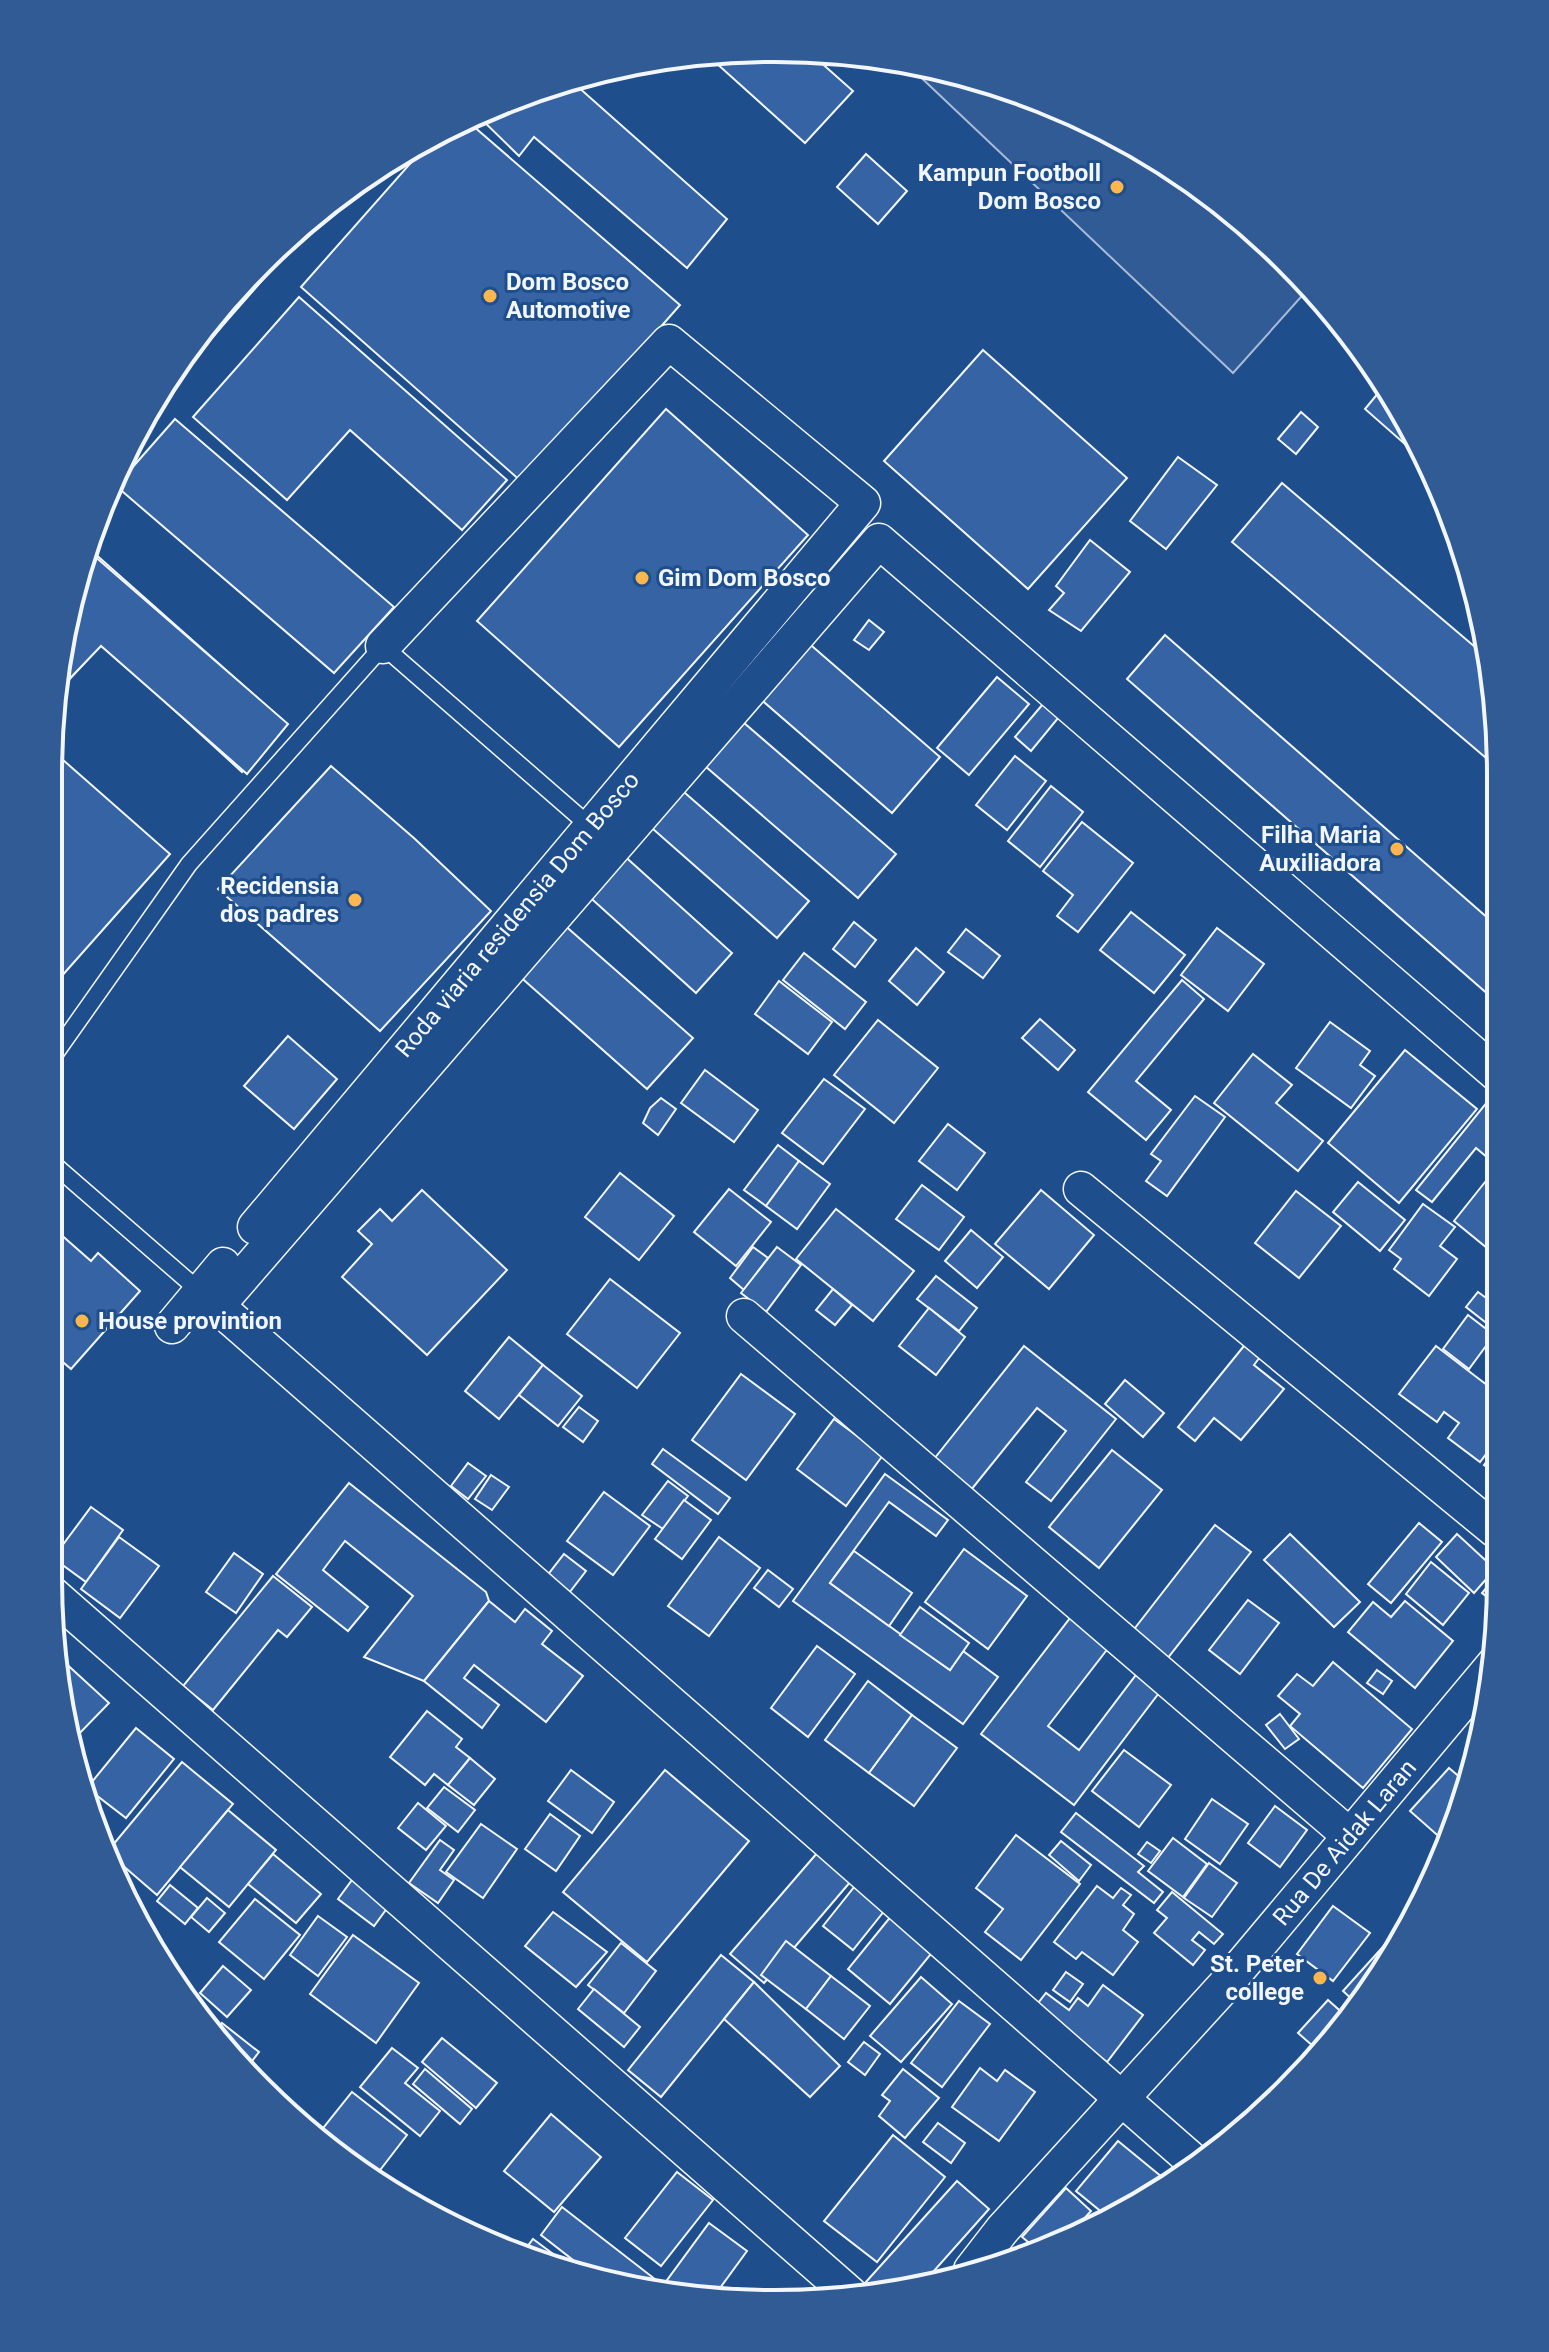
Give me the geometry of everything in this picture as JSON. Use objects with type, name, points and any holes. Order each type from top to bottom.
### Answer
[{"type":"street","name":"Roda viaria residensia Dom Bosco","points":[[383,646],[669,342],[863,503],[602,837]]},
{"type":"street","points":[[172,1326],[209,1299],[602,837],[879,541],[1487,1066]]},
{"type":"street","points":[[1081,1189],[1487,1523]]},
{"type":"street","points":[[209,1299],[1188,2157]]},
{"type":"street","points":[[744,1316],[1350,1836]]},
{"type":"street","points":[[63,1604],[841,2286]]},
{"type":"street","name":"Rua De Aidak Laran","points":[[979,2260],[1002,2230],[1226,1984],[1479,1682]]},
{"type":"lane","points":[[62,1044],[189,864],[383,646],[602,837]]},
{"type":"lane","points":[[62,1172],[209,1299]]},
{"type":"shaded area","name":"Kampun Footboll Dom Bosco","points":[[921,78],[959,86],[1047,116],[1131,157],[1208,209],[1278,271],[1302,296],[1233,373]]},
{"type":"building","points":[[774,62],[823,64],[853,91],[805,143],[718,65]]},
{"type":"building","points":[[580,89],[727,219],[687,268],[534,137],[519,156],[486,123]]},
{"type":"building","name":"Dom Bosco Automotive","points":[[475,128],[680,305],[523,483],[301,287],[413,160]]},
{"type":"building","points":[[866,154],[907,191],[878,224],[837,187]]},
{"type":"building","points":[[262,281],[211,339],[239,305]]},
{"type":"building","points":[[299,297],[507,480],[462,530],[350,430],[287,500],[193,417]]},
{"type":"building","points":[[983,350],[1127,478],[1028,589],[884,461]]},
{"type":"building","points":[[1377,395],[1407,446],[1365,409]]},
{"type":"building","name":"Gim Dom Bosco","points":[[666,409],[808,535],[619,747],[477,621]]},
{"type":"building","points":[[1301,412],[1318,427],[1296,454],[1278,439]]},
{"type":"building","points":[[175,419],[394,607],[334,673],[121,490],[130,470]]},
{"type":"building","points":[[1178,457],[1217,485],[1166,549],[1130,521]]},
{"type":"building","points":[[1282,483],[1475,647],[1486,758],[1232,542]]},
{"type":"building","points":[[1090,540],[1130,572],[1081,631],[1049,610],[1064,593],[1056,586]]},
{"type":"building","points":[[97,555],[287,724],[242,772],[102,644],[68,681],[86,590]]},
{"type":"building","points":[[96,558],[288,724],[247,774],[101,646],[68,680],[86,590]]},
{"type":"building","points":[[869,620],[884,632],[869,650],[854,640]]},
{"type":"building","points":[[1165,635],[1487,917],[1487,993],[1127,679]]},
{"type":"building","points":[[805,640],[940,757],[892,813],[757,696]]},
{"type":"building","points":[[997,677],[1029,704],[969,775],[937,748]]},
{"type":"building","points":[[1043,704],[1059,717],[1031,751],[1015,737]]},
{"type":"building","points":[[736,716],[896,854],[858,898],[698,760]]},
{"type":"building","points":[[1015,756],[1046,781],[1007,830],[976,805]]},
{"type":"building","points":[[63,760],[170,854],[62,976]]},
{"type":"building","name":"Recidensia dos padres","points":[[331,766],[491,911],[380,1031],[218,889]]},
{"type":"building","points":[[677,786],[809,901],[777,938],[645,822]]},
{"type":"building","points":[[1051,786],[1083,812],[1040,867],[1008,841]]},
{"type":"building","points":[[1082,822],[1133,863],[1078,932],[1057,916],[1073,895],[1043,871]]},
{"type":"building","points":[[620,852],[732,953],[696,993],[584,892]]},
{"type":"building","points":[[1131,912],[1185,955],[1154,993],[1100,950]]},
{"type":"building","points":[[854,922],[876,940],[855,967],[833,949]]},
{"type":"building","points":[[562,923],[693,1038],[647,1089],[517,974]]},
{"type":"building","points":[[1217,928],[1264,964],[1228,1011],[1181,975]]},
{"type":"building","points":[[966,929],[1000,956],[983,978],[948,952]]},
{"type":"building","points":[[916,948],[944,972],[917,1005],[889,981]]},
{"type":"building","points":[[804,953],[866,1002],[845,1029],[783,980]]},
{"type":"building","points":[[1182,980],[1204,999],[1136,1081],[1171,1110],[1146,1140],[1088,1092]]},
{"type":"building","points":[[779,981],[832,1022],[808,1054],[755,1014]]},
{"type":"building","points":[[1040,1019],[1075,1050],[1058,1070],[1022,1038]]},
{"type":"building","points":[[878,1020],[938,1068],[894,1123],[834,1075]]},
{"type":"building","points":[[1330,1022],[1370,1051],[1360,1065],[1375,1076],[1351,1108],[1296,1068]]},
{"type":"building","points":[[288,1036],[337,1079],[294,1129],[244,1086]]},
{"type":"building","points":[[1405,1050],[1477,1109],[1399,1203],[1328,1143]]},
{"type":"building","points":[[1253,1054],[1292,1085],[1276,1103],[1323,1141],[1298,1171],[1214,1103]]},
{"type":"building","points":[[705,1070],[758,1110],[734,1142],[681,1103]]},
{"type":"building","points":[[824,1079],[865,1109],[823,1164],[782,1133]]},
{"type":"building","points":[[1195,1096],[1225,1117],[1167,1196],[1146,1181],[1161,1161],[1151,1154]]},
{"type":"building","points":[[661,1098],[676,1109],[658,1135],[643,1123],[650,1108]]},
{"type":"building","points":[[1487,1102],[1487,1157],[1476,1148],[1432,1202],[1416,1190]]},
{"type":"building","points":[[948,1124],[985,1153],[957,1190],[919,1161]]},
{"type":"building","points":[[778,1145],[799,1161],[766,1206],[744,1190]]},
{"type":"building","points":[[799,1161],[830,1184],[797,1229],[766,1206]]},
{"type":"building","points":[[620,1173],[674,1216],[639,1260],[585,1217]]},
{"type":"building","points":[[1487,1180],[1487,1248],[1454,1221]]},
{"type":"building","points":[[1358,1182],[1405,1220],[1380,1251],[1333,1212]]},
{"type":"building","points":[[922,1185],[964,1217],[939,1250],[896,1219]]},
{"type":"building","points":[[729,1189],[771,1222],[736,1266],[694,1232]]},
{"type":"building","points":[[422,1190],[507,1270],[427,1355],[342,1277],[372,1244],[358,1231],[380,1209],[392,1221]]},
{"type":"building","points":[[1041,1190],[1094,1235],[1049,1289],[995,1244]]},
{"type":"building","points":[[1296,1191],[1341,1226],[1299,1278],[1255,1243]]},
{"type":"building","points":[[1423,1204],[1455,1227],[1440,1246],[1457,1259],[1429,1296],[1394,1269],[1401,1259],[1389,1250]]},
{"type":"building","points":[[836,1209],[914,1271],[873,1321],[796,1259]]},
{"type":"building","points":[[971,1230],[1003,1257],[977,1288],[945,1261]]},
{"type":"building","name":"House provintion","points":[[62,1236],[91,1261],[98,1253],[140,1291],[71,1369],[62,1361]]},
{"type":"building","points":[[753,1247],[768,1258],[744,1290],[730,1278]]},
{"type":"building","points":[[777,1247],[801,1265],[766,1312],[741,1293]]},
{"type":"building","points":[[936,1276],[977,1308],[959,1331],[917,1299]]},
{"type":"building","points":[[610,1279],[680,1333],[637,1388],[567,1334]]},
{"type":"building","points":[[833,1289],[852,1305],[835,1325],[816,1310]]},
{"type":"building","points":[[1478,1292],[1487,1299],[1487,1324],[1466,1307]]},
{"type":"building","points":[[929,1308],[965,1337],[936,1375],[899,1346]]},
{"type":"building","points":[[1468,1315],[1487,1330],[1487,1345],[1469,1369],[1443,1349]]},
{"type":"building","points":[[509,1337],[543,1365],[499,1419],[465,1391]]},
{"type":"building","points":[[1248,1341],[1263,1353],[1254,1365],[1284,1389],[1241,1440],[1214,1418],[1195,1441],[1178,1427]]},
{"type":"building","points":[[1024,1346],[1116,1419],[1051,1501],[1026,1482],[1066,1431],[1037,1408],[971,1490],[934,1459]]},
{"type":"building","points":[[1436,1346],[1487,1385],[1487,1453],[1480,1462],[1448,1438],[1459,1423],[1444,1412],[1437,1422],[1399,1394]]},
{"type":"building","points":[[543,1365],[582,1396],[558,1426],[519,1395]]},
{"type":"building","points":[[741,1374],[795,1414],[746,1480],[692,1440]]},
{"type":"building","points":[[1125,1380],[1164,1413],[1143,1437],[1105,1404]]},
{"type":"building","points":[[579,1407],[598,1421],[583,1442],[563,1427]]},
{"type":"building","points":[[834,1419],[883,1455],[846,1506],[797,1469]]},
{"type":"building","points":[[663,1449],[730,1498],[718,1514],[652,1464]]},
{"type":"building","points":[[1112,1450],[1162,1490],[1099,1568],[1049,1527]]},
{"type":"building","points":[[468,1463],[486,1476],[468,1499],[451,1486]]},
{"type":"building","points":[[885,1474],[948,1520],[936,1536],[889,1502],[830,1583],[950,1670],[963,1651],[998,1677],[963,1724],[793,1601]]},
{"type":"building","points":[[491,1475],[509,1487],[492,1510],[475,1499]]},
{"type":"building","points":[[668,1481],[688,1496],[663,1529],[642,1515]]},
{"type":"building","points":[[349,1483],[486,1592],[489,1601],[424,1681],[364,1657],[413,1596],[345,1541],[323,1570],[368,1607],[348,1631],[276,1574]]},
{"type":"building","points":[[604,1492],[650,1526],[613,1575],[567,1541]]},
{"type":"building","points":[[684,1500],[711,1520],[682,1559],[655,1539]]},
{"type":"building","points":[[91,1507],[123,1530],[86,1582],[62,1565],[62,1546]]},
{"type":"building","points":[[1419,1523],[1442,1542],[1391,1603],[1368,1584]]},
{"type":"building","points":[[1215,1525],[1251,1552],[1163,1664],[1128,1637]]},
{"type":"building","points":[[1290,1534],[1360,1602],[1334,1627],[1264,1560]]},
{"type":"building","points":[[1457,1534],[1487,1562],[1487,1578],[1474,1593],[1436,1557]]},
{"type":"building","points":[[119,1537],[159,1566],[120,1618],[81,1589]]},
{"type":"building","points":[[719,1537],[760,1568],[709,1636],[668,1606]]},
{"type":"building","points":[[964,1549],[1027,1596],[988,1649],[925,1602]]},
{"type":"building","points":[[854,1551],[912,1593],[889,1626],[830,1583]]},
{"type":"building","points":[[234,1553],[263,1574],[236,1613],[206,1592]]},
{"type":"building","points":[[564,1554],[586,1571],[566,1597],[543,1581]]},
{"type":"building","points":[[1431,1562],[1469,1593],[1443,1625],[1406,1594]]},
{"type":"building","points":[[768,1570],[793,1589],[779,1607],[754,1588]]},
{"type":"building","points":[[273,1576],[312,1607],[287,1637],[278,1630],[213,1710],[183,1686]]},
{"type":"building","points":[[1248,1600],[1279,1623],[1240,1674],[1209,1650]]},
{"type":"building","points":[[489,1601],[515,1622],[525,1609],[552,1631],[542,1644],[583,1676],[546,1722],[474,1665],[464,1678],[499,1705],[482,1728],[424,1681]]},
{"type":"building","points":[[1405,1601],[1453,1641],[1415,1688],[1348,1632],[1373,1602],[1391,1617]]},
{"type":"building","points":[[920,1607],[969,1643],[950,1670],[900,1635]]},
{"type":"building","points":[[1077,1609],[1116,1638],[1048,1726],[1079,1750],[1142,1667],[1165,1685],[1074,1805],[981,1734]]},
{"type":"building","points":[[817,1646],[855,1674],[808,1737],[771,1708]]},
{"type":"building","points":[[1333,1662],[1412,1729],[1363,1788],[1290,1726],[1300,1714],[1278,1696],[1297,1674],[1313,1686]]},
{"type":"building","points":[[68,1665],[109,1703],[80,1733]]},
{"type":"building","points":[[1377,1670],[1392,1681],[1383,1694],[1367,1683]]},
{"type":"building","points":[[868,1681],[912,1715],[869,1773],[825,1740]]},
{"type":"building","points":[[427,1711],[462,1739],[456,1747],[470,1758],[448,1785],[434,1774],[425,1785],[390,1757]]},
{"type":"building","points":[[1280,1714],[1299,1739],[1285,1749],[1266,1725]]},
{"type":"building","points":[[912,1715],[957,1748],[914,1806],[869,1773]]},
{"type":"building","points":[[136,1728],[174,1759],[126,1818],[96,1795],[92,1782]]},
{"type":"building","points":[[1124,1750],[1171,1785],[1139,1827],[1092,1791]]},
{"type":"building","points":[[470,1758],[495,1779],[474,1805],[448,1785]]},
{"type":"building","points":[[182,1762],[233,1804],[157,1895],[123,1866],[114,1844]]},
{"type":"building","points":[[1449,1768],[1459,1776],[1438,1836],[1410,1811]]},
{"type":"building","points":[[571,1770],[614,1802],[592,1833],[548,1801]]},
{"type":"building","points":[[665,1770],[749,1841],[647,1962],[563,1892]]},
{"type":"building","points":[[444,1787],[475,1810],[458,1832],[427,1808]]},
{"type":"building","points":[[1212,1799],[1248,1824],[1220,1864],[1185,1839]]},
{"type":"building","points":[[418,1803],[446,1826],[426,1850],[398,1828]]},
{"type":"building","points":[[1275,1806],[1307,1830],[1280,1867],[1248,1843]]},
{"type":"building","points":[[228,1810],[276,1850],[229,1907],[180,1867]]},
{"type":"building","points":[[1076,1813],[1144,1866],[1138,1872],[1163,1892],[1154,1903],[1061,1832]]},
{"type":"building","points":[[550,1814],[580,1836],[556,1871],[525,1849]]},
{"type":"building","points":[[481,1824],[517,1849],[483,1898],[446,1872]]},
{"type":"building","points":[[1016,1835],[1080,1884],[1021,1960],[985,1932],[1003,1909],[976,1888]]},
{"type":"building","points":[[1173,1838],[1207,1864],[1183,1897],[1148,1871]]},
{"type":"building","points":[[440,1840],[454,1850],[440,1870],[454,1880],[438,1903],[409,1883]]},
{"type":"building","points":[[1061,1841],[1091,1865],[1079,1881],[1049,1855]]},
{"type":"building","points":[[1147,1842],[1160,1851],[1151,1863],[1138,1854]]},
{"type":"building","points":[[824,1845],[857,1874],[764,1983],[730,1954]]},
{"type":"building","points":[[273,1854],[321,1894],[296,1923],[248,1884]]},
{"type":"building","points":[[1209,1863],[1237,1883],[1212,1917],[1184,1898]]},
{"type":"building","points":[[352,1880],[388,1907],[374,1926],[338,1899]]},
{"type":"building","points":[[170,1885],[198,1908],[185,1924],[157,1901]]},
{"type":"building","points":[[855,1886],[885,1910],[853,1950],[823,1926]]},
{"type":"building","points":[[1097,1886],[1113,1898],[1121,1888],[1131,1895],[1123,1905],[1134,1914],[1123,1930],[1138,1942],[1113,1975],[1082,1952],[1076,1959],[1054,1942]]},
{"type":"building","points":[[1172,1892],[1223,1934],[1214,1944],[1199,1932],[1192,1940],[1205,1950],[1193,1965],[1154,1933],[1167,1918],[1157,1910]]},
{"type":"building","points":[[207,1898],[225,1913],[209,1932],[191,1917]]},
{"type":"building","points":[[255,1899],[300,1935],[264,1979],[219,1942]]},
{"type":"building","points":[[1333,1906],[1370,1933],[1333,1981],[1297,1954]]},
{"type":"building","points":[[553,1912],[607,1952],[576,1987],[525,1946]]},
{"type":"building","points":[[892,1915],[935,1949],[890,2004],[848,1969]]},
{"type":"building","points":[[318,1916],[347,1937],[318,1976],[290,1955]]},
{"type":"building","points":[[353,1935],[419,1983],[376,2043],[310,1994]]},
{"type":"building","points":[[786,1941],[831,1976],[806,2009],[761,1975]]},
{"type":"building","points":[[621,1943],[656,1971],[624,2013],[588,1985]]},
{"type":"building","points":[[1386,1944],[1350,1997],[1343,1991]]},
{"type":"building","points":[[721,1955],[754,1982],[661,2097],[628,2070]]},
{"type":"building","points":[[223,1966],[251,1990],[227,2017],[200,1993]]},
{"type":"building","points":[[1066,1972],[1083,1984],[1070,2002],[1053,1990]]},
{"type":"building","points":[[831,1976],[870,2006],[844,2039],[806,2009]]},
{"type":"building","points":[[921,1977],[952,2004],[901,2062],[870,2036]]},
{"type":"building","points":[[754,1982],[840,2066],[810,2097],[724,2019]]},
{"type":"building","points":[[1103,1985],[1143,2015],[1107,2062],[1035,2007],[1046,1993],[1069,2010],[1078,1998],[1088,2006]]},
{"type":"building","points":[[594,1989],[640,2027],[624,2047],[578,2009]]},
{"type":"building","points":[[1328,2000],[1340,2011],[1312,2045],[1298,2033]]},
{"type":"building","points":[[959,2001],[990,2024],[942,2087],[911,2063]]},
{"type":"building","points":[[220,2025],[259,2052],[252,2061],[239,2047]]},
{"type":"building","points":[[442,2038],[497,2083],[476,2108],[422,2062]]},
{"type":"building","points":[[864,2042],[880,2054],[865,2075],[848,2062]]},
{"type":"building","points":[[392,2048],[418,2068],[405,2083],[440,2111],[420,2136],[360,2087]]},
{"type":"building","points":[[980,2068],[997,2081],[1005,2070],[1035,2092],[999,2141],[952,2107]]},
{"type":"building","points":[[425,2069],[472,2109],[460,2124],[413,2084]]},
{"type":"building","points":[[903,2069],[939,2098],[905,2138],[879,2116],[890,2101],[882,2095]]},
{"type":"building","points":[[352,2092],[407,2135],[380,2170],[323,2128]]},
{"type":"building","points":[[551,2114],[601,2157],[554,2212],[504,2171]]},
{"type":"building","points":[[938,2123],[965,2143],[951,2163],[923,2142]]},
{"type":"building","points":[[893,2135],[945,2177],[877,2262],[824,2221]]},
{"type":"building","points":[[1118,2141],[1161,2176],[1101,2211],[1076,2191]]},
{"type":"building","points":[[677,2172],[713,2200],[661,2266],[625,2238]]},
{"type":"building","points":[[957,2181],[989,2209],[933,2272],[865,2283]]},
{"type":"building","points":[[1066,2188],[1091,2211],[1083,2220],[1047,2236],[1029,2243],[1022,2237]]},
{"type":"building","points":[[562,2207],[655,2279],[575,2261],[541,2235]]},
{"type":"building","points":[[709,2223],[747,2251],[720,2287],[666,2281]]},
{"type":"building","points":[[533,2239],[554,2255],[545,2252],[528,2246]]},
{"type":"place","name":"Kampun Footboll Dom Bosco","points":[[1117,187]]},
{"type":"place","name":"Dom Bosco Automotive","points":[[490,296]]},
{"type":"place","name":"Gim Dom Bosco","points":[[642,578]]},
{"type":"place","name":"Filha Maria Auxiliadora","points":[[1397,849]]},
{"type":"place","name":"Recidensia dos padres","points":[[355,900]]},
{"type":"place","name":"House provintion","points":[[82,1321]]},
{"type":"place","name":"St. Peter college","points":[[1320,1978]]}]
